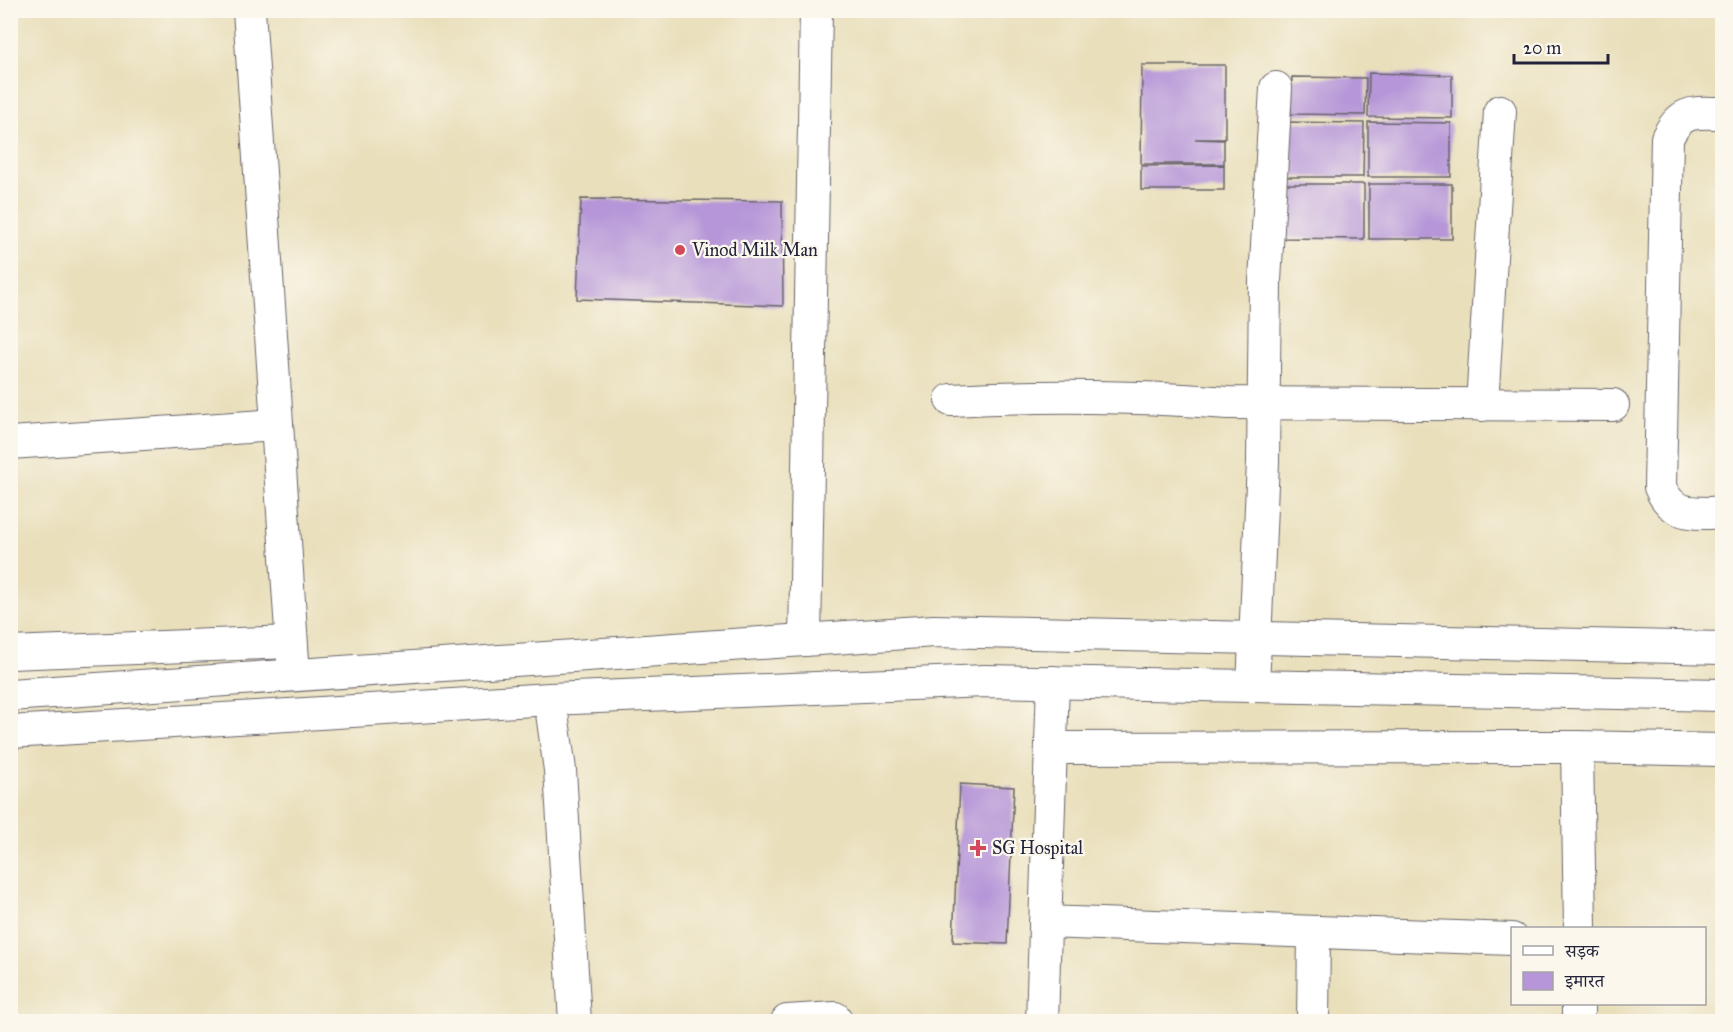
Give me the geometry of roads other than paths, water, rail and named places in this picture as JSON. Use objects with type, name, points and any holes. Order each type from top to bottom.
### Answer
[{"type":"street","points":[[249,10],[294,675]]},
{"type":"street","points":[[805,640],[816,10]]},
{"type":"street","points":[[1253,686],[1264,402],[1265,281],[1276,88]]},
{"type":"street","points":[[1482,405],[1500,111]]},
{"type":"street","points":[[1722,113],[1688,113],[1674,124],[1668,138],[1660,487],[1666,501],[1681,511],[1722,513]]},
{"type":"street","points":[[951,400],[1003,397],[1613,405]]},
{"type":"street","points":[[10,443],[277,424]]},
{"type":"street","points":[[10,695],[934,631],[1722,648]]},
{"type":"street","points":[[10,653],[291,642]]},
{"type":"street","points":[[10,732],[550,699],[985,681],[1722,695]]},
{"type":"street","points":[[1042,1022],[1053,682]]},
{"type":"street","points":[[550,699],[560,770],[575,1022]]},
{"type":"street","points":[[1050,748],[1577,747],[1722,750]]},
{"type":"street","points":[[1577,747],[1580,927]]},
{"type":"street","points":[[1045,922],[1511,939]]},
{"type":"street","points":[[1313,1022],[1314,932]]},
{"type":"street","points":[[1578,1005],[1578,1022]]},
{"type":"street","points":[[782,1022],[835,1018]]},
{"type":"place","name":"Vinod Milk Man","points":[[680,250]]},
{"type":"place","name":"SG Hospital","points":[[978,848]]}]
